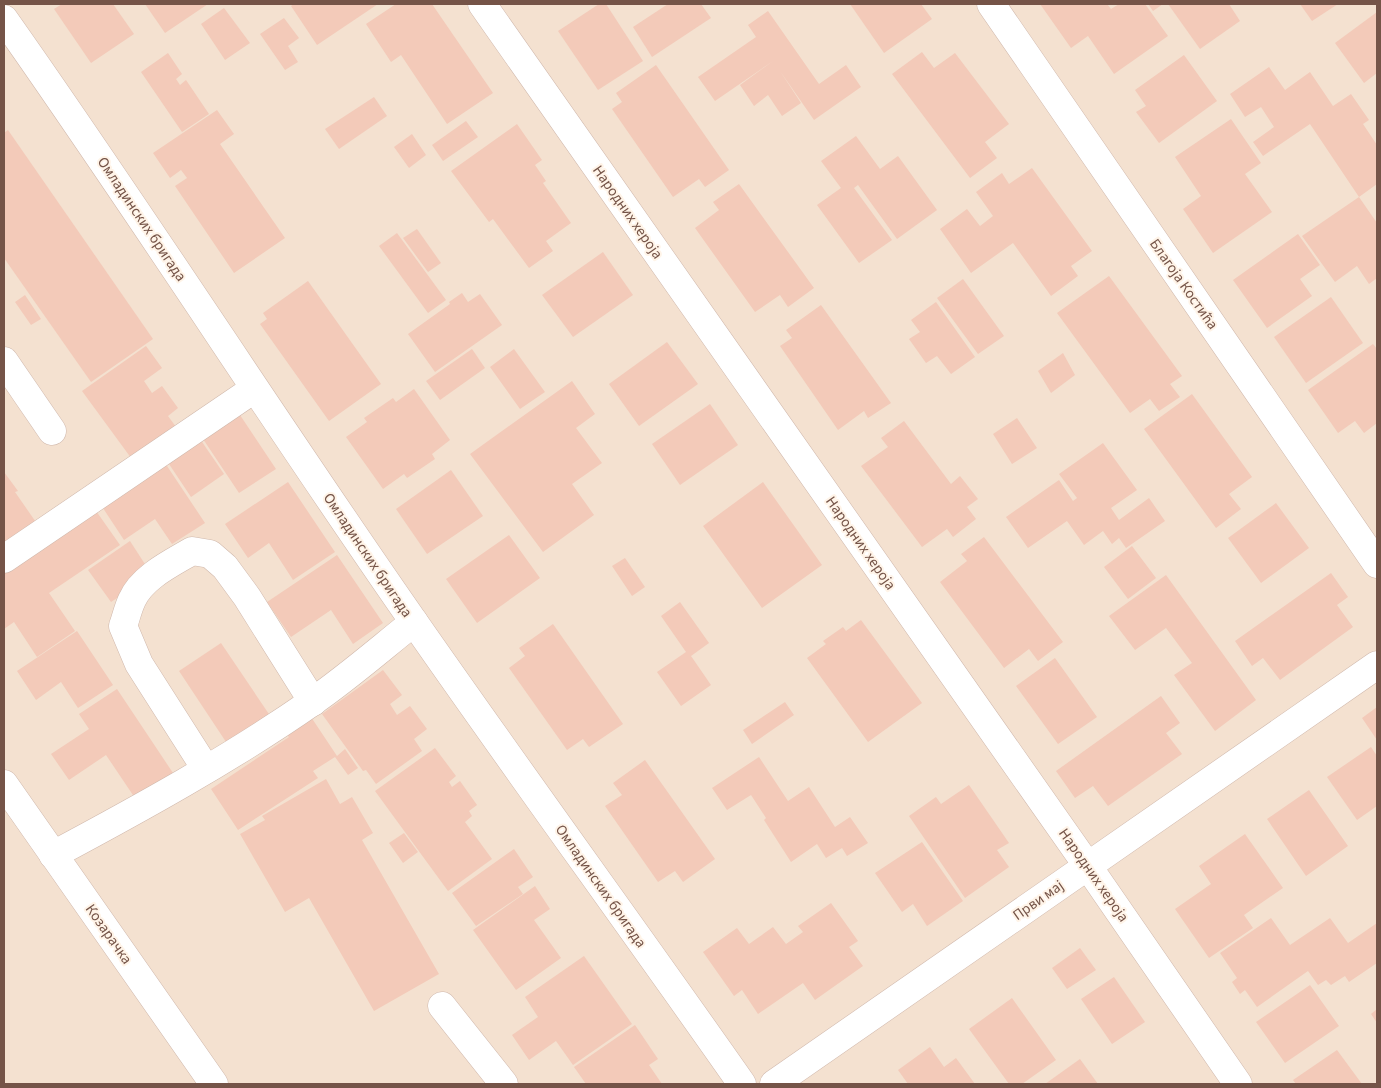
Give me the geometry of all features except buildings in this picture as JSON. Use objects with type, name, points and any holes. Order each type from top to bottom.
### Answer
[{"type":"street","name":"Народних хероја","points":[[482,4],[1087,865],[1238,1084]]},
{"type":"street","name":"Благоја Костића","points":[[991,4],[1377,564]]},
{"type":"street","name":"Омладинских бригада","points":[[4,19],[106,163],[254,389],[414,622],[742,1084]]},
{"type":"street","points":[[4,361],[52,431]]},
{"type":"street","points":[[4,559],[254,389]]},
{"type":"street","points":[[206,769],[139,664],[123,626],[133,599],[143,584],[167,566],[192,551],[210,554],[225,567],[247,597],[313,702]]},
{"type":"street","points":[[54,855],[206,769],[313,702],[414,622]]},
{"type":"street","name":"Први мај","points":[[774,1084],[1377,665]]},
{"type":"street","name":"Козарачка","points":[[4,784],[214,1084]]},
{"type":"street","points":[[442,1006],[504,1084]]},
{"type":"shaded area","points":[[4,4],[1377,4],[1377,1084],[4,1084]]}]
